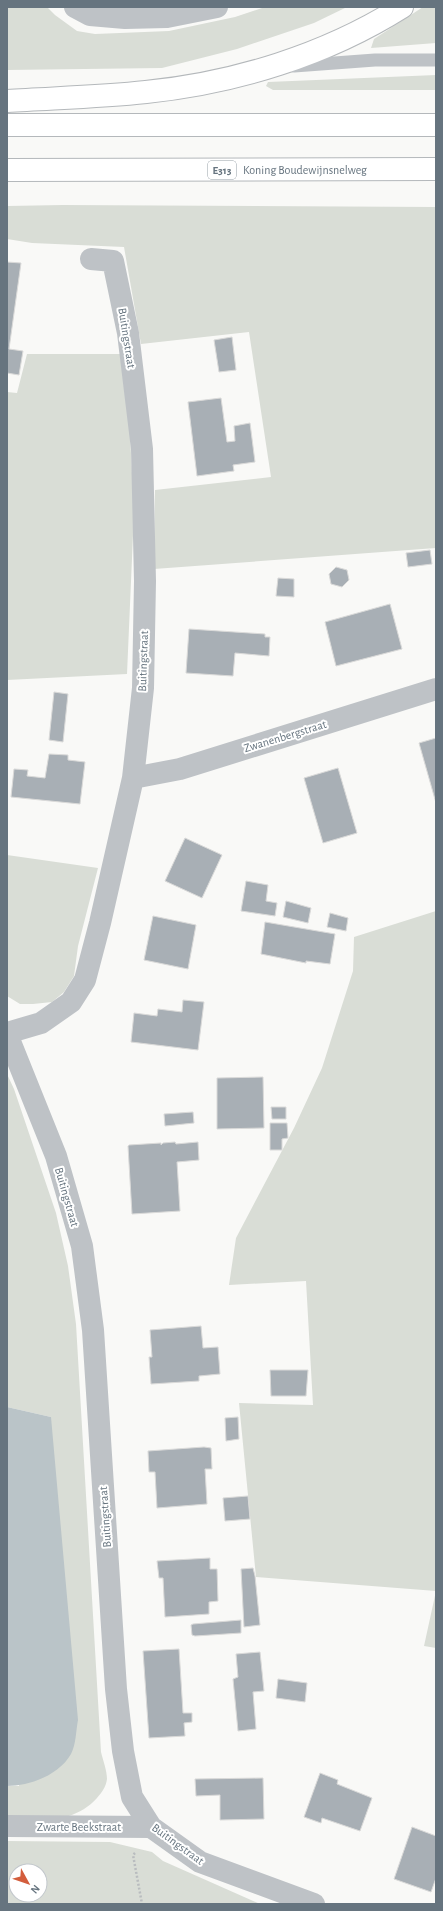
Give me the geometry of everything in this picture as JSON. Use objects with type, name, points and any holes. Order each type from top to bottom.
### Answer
[{"type":"highway","points":[[7,101],[146,92],[226,80],[268,67],[339,40],[370,26],[402,7]]},
{"type":"highway","points":[[7,125],[436,125]]},
{"type":"highway","name":"Koning Boudewijnsnelweg","points":[[7,170],[436,169]]},
{"type":"street","points":[[75,7],[90,15],[125,18],[167,17],[217,7]]},
{"type":"street","name":"Buitingstraat","points":[[92,260],[113,261],[128,332],[142,449],[145,581],[143,688],[133,778],[100,923],[85,980],[71,1002],[41,1023],[7,1034],[56,1156],[82,1246],[93,1330],[116,1689],[123,1750],[132,1797],[151,1827],[200,1862],[314,1904]]},
{"type":"street","name":"Zwanenbergstraat","points":[[133,778],[180,769],[436,689]]},
{"type":"street","name":"Zwarte Beekstraat","points":[[7,1826],[151,1827]]},
{"type":"lane","points":[[268,67],[375,60],[436,60]]},
{"type":"path","points":[[142,1904],[133,1856],[151,1827]]},
{"type":"shaded area","points":[[7,7],[47,7],[55,15],[77,31],[95,34],[169,31],[235,17],[265,7],[347,7],[314,23],[237,49],[162,68],[7,70]]},
{"type":"shaded area","points":[[423,7],[436,7],[436,43],[371,48],[374,39]]},
{"type":"shaded area","points":[[436,75],[436,90],[273,90],[266,86],[268,82]]},
{"type":"shaded area","points":[[7,206],[436,207],[436,548],[154,569],[155,490],[271,477],[249,332],[141,344],[124,247],[32,243],[7,239]]},
{"type":"shaded area","points":[[27,354],[120,354],[130,434],[134,512],[127,674],[7,680],[7,392],[17,393]]},
{"type":"shaded area","points":[[7,855],[98,868],[78,946],[74,976],[64,992],[52,1002],[20,1004],[7,996]]},
{"type":"shaded area","points":[[436,911],[436,1591],[256,1577],[239,1403],[313,1405],[306,1281],[229,1285],[236,1238],[294,1128],[322,1068],[353,971],[354,937]]},
{"type":"shaded area","points":[[7,1074],[14,1089],[56,1213],[68,1266],[76,1324],[101,1752],[107,1779],[106,1784],[97,1798],[78,1813],[67,1817],[43,1820],[7,1819],[7,1786],[19,1786],[51,1417],[7,1407]]},
{"type":"shaded area","points":[[7,1407],[51,1417],[78,1720],[73,1750],[66,1761],[59,1768],[43,1778],[25,1784],[7,1786]]},
{"type":"shaded area","points":[[436,1591],[436,1648],[424,1646]]},
{"type":"shaded area","points":[[7,1841],[110,1842],[152,1852],[163,1861],[260,1904],[7,1904]]},
{"type":"building","points":[[7,262],[21,263],[9,349],[23,351],[19,375],[7,373]]},
{"type":"building","points":[[232,337],[236,370],[219,372],[214,340]]},
{"type":"building","points":[[221,398],[227,442],[235,441],[234,426],[250,423],[255,462],[233,465],[234,471],[197,476],[188,402]]},
{"type":"building","points":[[430,550],[432,564],[408,567],[406,553]]},
{"type":"building","points":[[336,567],[347,570],[349,580],[342,587],[331,584],[329,574]]},
{"type":"building","points":[[278,578],[294,579],[294,597],[276,596]]},
{"type":"building","points":[[390,604],[402,649],[336,666],[325,622]]},
{"type":"building","points":[[189,629],[265,634],[265,637],[270,637],[269,656],[235,653],[233,676],[186,673]]},
{"type":"building","points":[[54,692],[68,694],[63,742],[49,740]]},
{"type":"building","points":[[436,738],[436,803],[419,743]]},
{"type":"building","points":[[49,754],[68,755],[68,760],[85,762],[80,804],[11,797],[14,769],[28,770],[27,776],[45,778]]},
{"type":"building","points":[[338,768],[357,833],[323,843],[304,778]]},
{"type":"building","points":[[185,838],[222,855],[202,898],[165,881]]},
{"type":"building","points":[[246,881],[268,885],[266,901],[277,903],[275,916],[241,911]]},
{"type":"building","points":[[286,901],[311,908],[308,923],[283,917]]},
{"type":"building","points":[[330,913],[348,918],[346,931],[327,927]]},
{"type":"building","points":[[153,916],[196,925],[188,969],[144,960]]},
{"type":"building","points":[[265,922],[335,934],[330,964],[306,961],[306,963],[261,954]]},
{"type":"building","points":[[183,1000],[204,1002],[198,1050],[131,1042],[134,1013],[157,1016],[158,1009],[182,1012]]},
{"type":"building","points":[[263,1077],[264,1128],[217,1129],[217,1078]]},
{"type":"building","points":[[271,1107],[286,1107],[286,1119],[272,1119]]},
{"type":"building","points":[[193,1112],[194,1123],[165,1126],[164,1114]]},
{"type":"building","points":[[270,1123],[287,1123],[288,1138],[282,1139],[282,1150],[270,1150]]},
{"type":"building","points":[[175,1142],[176,1144],[198,1142],[199,1160],[177,1162],[180,1211],[132,1214],[128,1146],[161,1143],[161,1145],[163,1143]]},
{"type":"building","points":[[201,1326],[203,1348],[218,1347],[220,1374],[199,1376],[199,1381],[151,1384],[149,1357],[152,1357],[150,1330]]},
{"type":"building","points":[[270,1370],[308,1370],[306,1396],[271,1396]]},
{"type":"building","points":[[238,1417],[239,1439],[226,1441],[225,1418]]},
{"type":"building","points":[[204,1447],[211,1448],[212,1469],[205,1469],[207,1504],[157,1508],[155,1472],[149,1472],[148,1451]]},
{"type":"building","points":[[248,1496],[250,1519],[225,1521],[223,1498]]},
{"type":"building","points":[[210,1558],[210,1569],[217,1569],[218,1601],[209,1602],[209,1614],[165,1617],[163,1578],[159,1578],[157,1561]]},
{"type":"building","points":[[253,1568],[260,1625],[244,1627],[241,1569]]},
{"type":"building","points":[[241,1620],[241,1633],[192,1635],[191,1625],[193,1624]]},
{"type":"building","points":[[179,1649],[183,1713],[192,1713],[192,1722],[184,1723],[185,1736],[149,1738],[143,1651]]},
{"type":"building","points":[[260,1652],[264,1691],[253,1692],[256,1729],[238,1731],[233,1679],[238,1677],[236,1654]]},
{"type":"building","points":[[278,1679],[307,1683],[305,1702],[276,1698]]},
{"type":"building","points":[[320,1773],[338,1780],[337,1784],[372,1798],[360,1831],[322,1818],[321,1823],[304,1817]]},
{"type":"building","points":[[263,1778],[264,1819],[220,1820],[220,1795],[196,1796],[195,1779]]},
{"type":"building","points":[[412,1827],[436,1836],[436,1878],[431,1892],[394,1879]]}]
